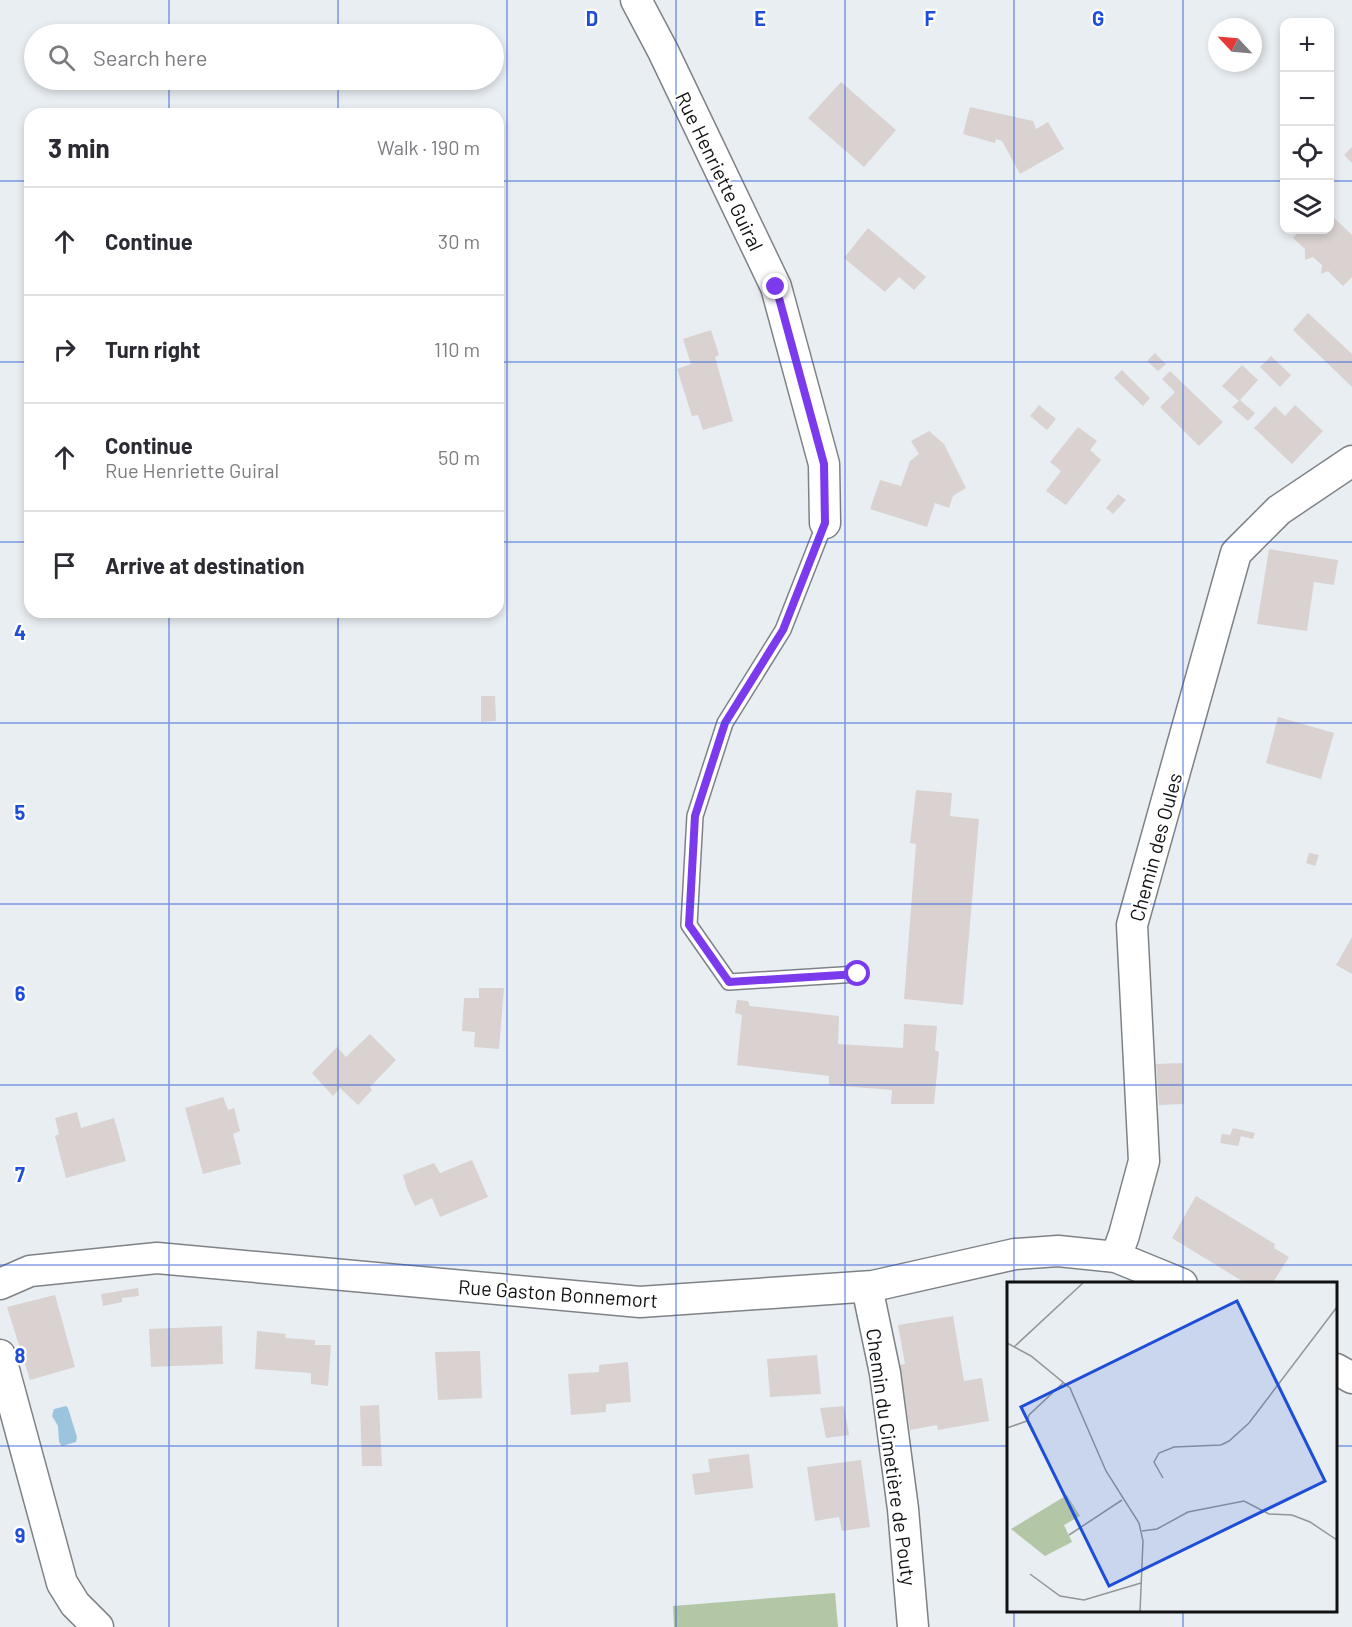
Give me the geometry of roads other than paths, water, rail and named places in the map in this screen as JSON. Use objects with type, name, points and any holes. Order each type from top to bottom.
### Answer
[{"type":"street","name":"Rue Henriette Guiral","points":[[636,0],[663,51],[776,287],[824,464],[825,523]]},
{"type":"street","name":"Chemin des Oules","points":[[1116,1257],[1144,1161],[1132,925],[1236,553],[1279,510],[1352,460]]},
{"type":"street","name":"Rue Gaston Bonnemort","points":[[0,1284],[30,1271],[157,1258],[640,1302],[867,1287],[1015,1254],[1058,1251],[1116,1257]]},
{"type":"street","points":[[1116,1257],[1177,1282]]},
{"type":"street","name":"Chemin du Cimetière de Pouty","points":[[867,1287],[890,1407],[903,1509],[913,1627]]},
{"type":"street","points":[[0,1355],[62,1583],[75,1604],[98,1627]]},
{"type":"street","points":[[1337,1370],[1352,1378]]},
{"type":"lane","points":[[825,523],[783,630],[725,723],[695,816],[689,925],[729,982],[858,974]]},
{"type":"water","points":[[66,1406],[77,1437],[76,1442],[62,1446],[59,1442],[58,1426],[52,1416],[54,1409]]}]
